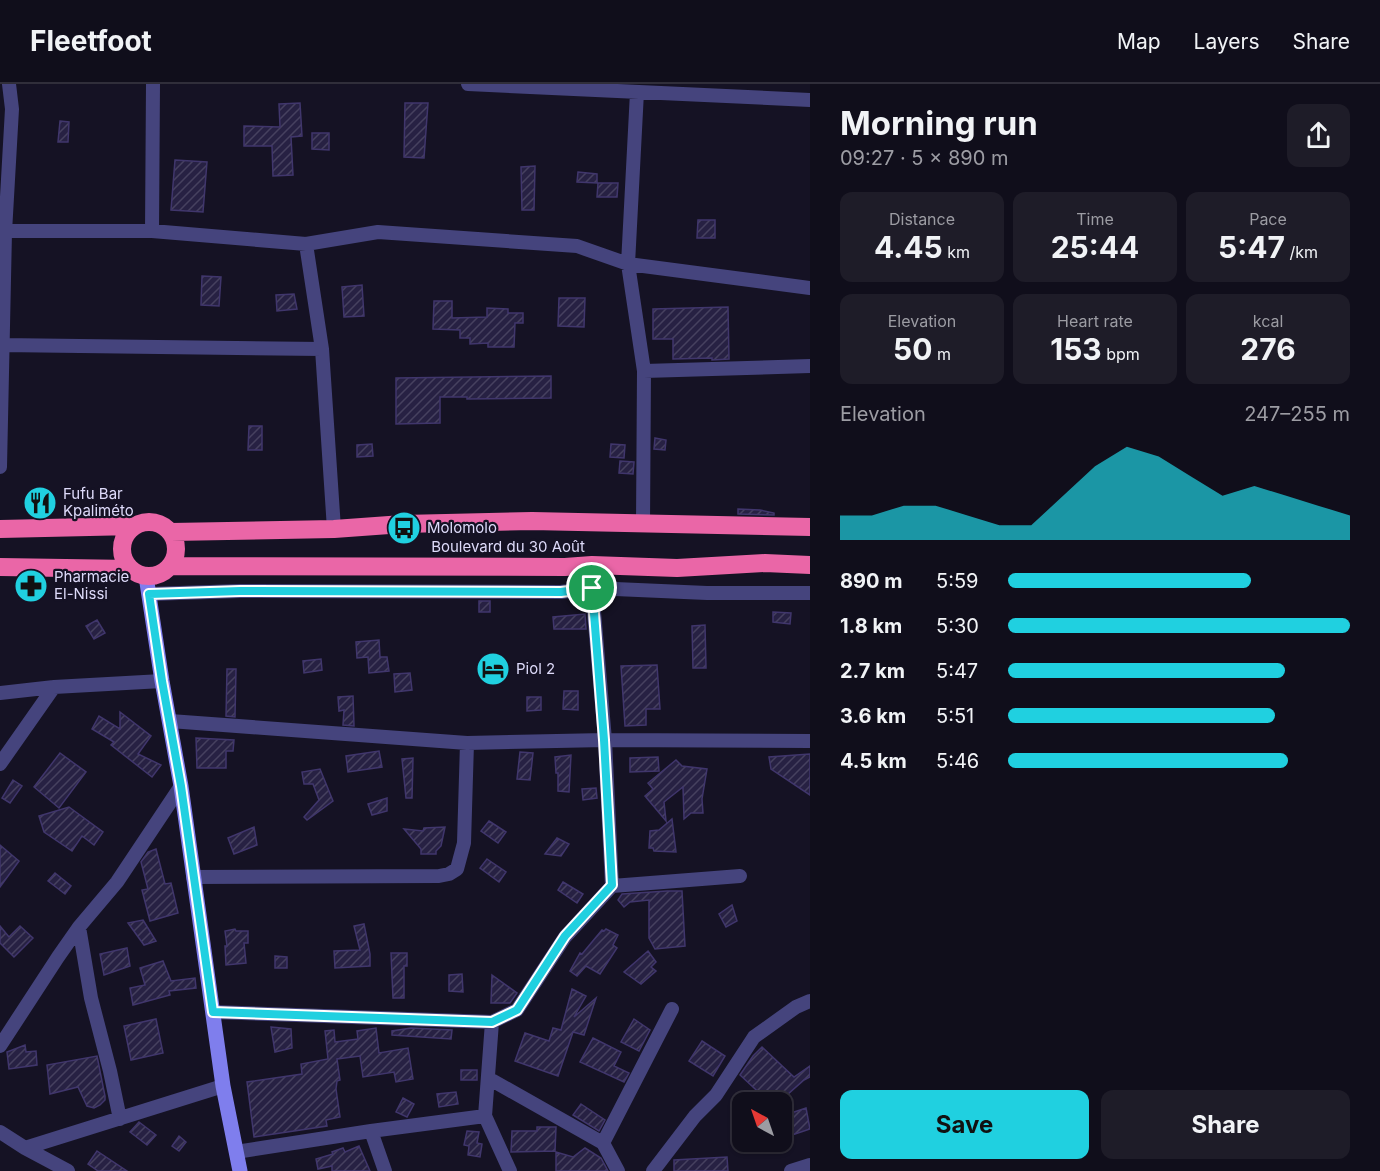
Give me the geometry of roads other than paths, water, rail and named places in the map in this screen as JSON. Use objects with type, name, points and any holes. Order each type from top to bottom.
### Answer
[{"type":"highway","name":"Boulevard du 30 Août","points":[[171,532],[334,529],[403,524],[532,521],[810,527]]},
{"type":"highway","points":[[0,529],[134,526],[150,522],[158,523],[171,532],[177,549],[171,566],[156,576],[139,573],[0,567]]},
{"type":"highway","points":[[134,526],[128,531],[122,547],[123,555],[139,573]]},
{"type":"highway","name":"Boulevard du 30 Août","points":[[171,566],[565,567],[592,565],[677,568],[765,563],[810,564]]},
{"type":"street","points":[[152,231],[153,84]]},
{"type":"street","points":[[468,84],[566,86],[637,92],[810,100]]},
{"type":"street","points":[[0,467],[2,232],[12,109],[6,88]]},
{"type":"street","points":[[637,92],[628,264],[644,371],[643,524]]},
{"type":"street","points":[[2,232],[152,231],[306,243],[378,232],[577,246],[628,264],[810,288]]},
{"type":"street","points":[[306,243],[322,349],[334,529]]},
{"type":"street","points":[[2,345],[322,349]]},
{"type":"street","points":[[644,371],[810,366]]},
{"type":"street","points":[[139,573],[149,594],[181,786],[223,1086],[240,1171]]},
{"type":"street","points":[[149,594],[252,591],[561,592],[592,588],[707,593],[810,593]]},
{"type":"street","points":[[592,588],[612,885]]},
{"type":"street","points":[[0,693],[54,687],[162,681]]},
{"type":"street","points":[[0,764],[54,687]]},
{"type":"street","points":[[170,721],[467,743],[604,740],[810,741]]},
{"type":"street","points":[[193,878],[439,876],[449,874],[457,869],[464,843],[467,743]]},
{"type":"street","points":[[0,1046],[79,927],[117,882],[181,786]]},
{"type":"street","points":[[213,1012],[492,1022],[517,1010],[565,936],[612,885],[740,876]]},
{"type":"street","points":[[79,927],[91,998],[120,1119]]},
{"type":"street","points":[[653,1171],[695,1116],[716,1095],[754,1037],[796,1007],[810,1001]]},
{"type":"street","points":[[603,1143],[672,1009]]},
{"type":"street","points":[[492,1022],[485,1116],[510,1171]]},
{"type":"street","points":[[488,1078],[603,1143],[618,1171]]},
{"type":"street","points":[[25,1148],[223,1086]]},
{"type":"street","points":[[236,1152],[485,1116]]},
{"type":"street","points":[[371,1131],[385,1171]]},
{"type":"street","points":[[0,1132],[62,1170]]},
{"type":"street","points":[[791,1171],[810,1165]]},
{"type":"place","name":"Fufu Bar Kpaliméto","points":[[40,503]]},
{"type":"place","name":"Molomolo","points":[[404,528]]},
{"type":"place","name":"Pharmacie El-Nissi","points":[[31,586]]},
{"type":"place","name":"Piol 2","points":[[493,669]]}]
